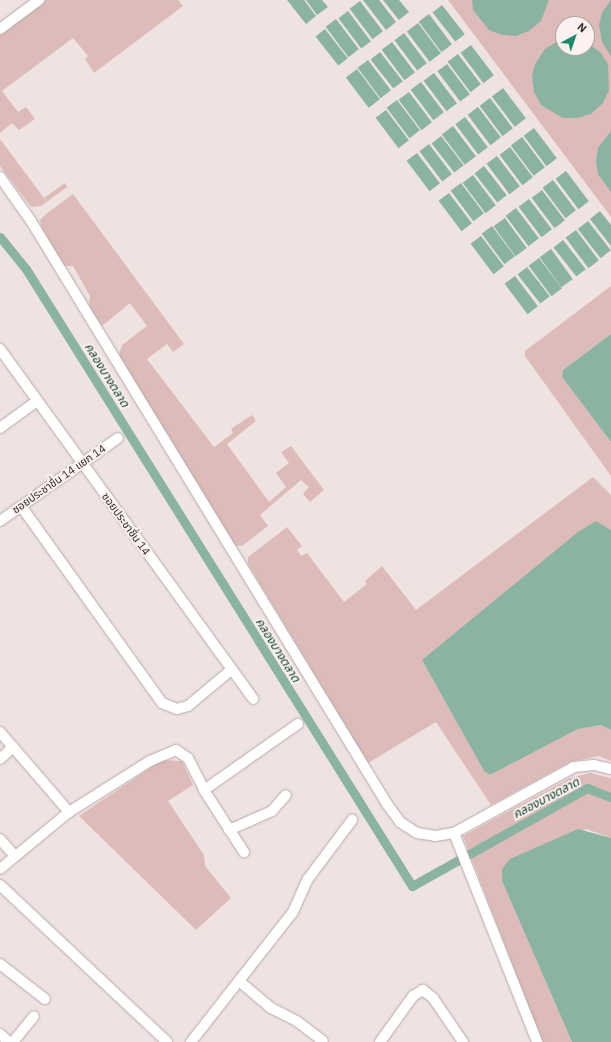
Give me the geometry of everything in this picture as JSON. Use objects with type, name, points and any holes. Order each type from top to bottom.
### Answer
[{"type":"street","points":[[0,29],[38,0]]},
{"type":"street","points":[[0,177],[31,220],[387,804],[400,822],[417,833],[435,836],[454,833],[574,767],[594,765],[611,769]]},
{"type":"street","name":"ซอยประชาชื่น 14","points":[[0,350],[253,699]]},
{"type":"street","points":[[0,428],[38,402]]},
{"type":"street","name":"ซอยประชาชื่น 14 แยก 14","points":[[0,521],[118,438]]},
{"type":"street","points":[[21,506],[162,703],[177,709],[188,706],[232,670]]},
{"type":"street","points":[[204,790],[298,724]]},
{"type":"street","points":[[0,732],[69,812]]},
{"type":"street","points":[[0,759],[13,747]]},
{"type":"street","points":[[0,869],[69,812],[150,761],[176,750],[188,758],[204,790],[244,852]]},
{"type":"street","points":[[230,830],[272,811],[286,795]]},
{"type":"street","points":[[191,1042],[296,906],[308,879],[352,820]]},
{"type":"street","points":[[454,833],[537,1042]]},
{"type":"street","points":[[0,839],[15,856]]},
{"type":"street","points":[[0,884],[167,1042]]},
{"type":"street","points":[[0,964],[45,999]]},
{"type":"street","points":[[239,981],[271,1008],[298,1022],[323,1041]]},
{"type":"street","points":[[380,1042],[417,992],[423,990],[433,998],[462,1042]]},
{"type":"street","points":[[13,1042],[34,1016]]},
{"type":"street","points":[[0,1034],[9,1042]]},
{"type":"shaded area","points":[[46,0],[178,0],[183,6],[94,73],[85,59],[88,56],[73,38],[2,91],[18,112],[26,107],[35,119],[19,130],[12,123],[0,133],[0,35]]},
{"type":"shaded area","points":[[287,0],[304,0],[316,16],[306,24]]},
{"type":"shaded area","points":[[306,0],[322,0],[328,7],[317,15]]},
{"type":"shaded area","points":[[363,0],[379,0],[396,22],[386,30]]},
{"type":"shaded area","points":[[383,0],[399,0],[409,12],[399,20]]},
{"type":"shaded area","points":[[448,0],[611,0],[611,217]]},
{"type":"shaded area","points":[[472,0],[549,0],[541,21],[529,31],[516,36],[502,35],[489,30],[473,10]]},
{"type":"shaded area","points":[[611,0],[611,56],[602,42],[599,25],[602,13]]},
{"type":"shaded area","points":[[360,1],[383,31],[372,39],[350,9]]},
{"type":"shaded area","points":[[442,5],[465,34],[455,42],[433,12]]},
{"type":"shaded area","points":[[348,11],[371,41],[361,49],[338,18]]},
{"type":"shaded area","points":[[429,14],[452,44],[441,52],[419,22]]},
{"type":"shaded area","points":[[336,19],[359,49],[348,57],[326,27]]},
{"type":"shaded area","points":[[418,23],[441,53],[430,62],[407,31]]},
{"type":"shaded area","points":[[325,29],[348,58],[338,66],[316,36]]},
{"type":"shaded area","points":[[404,33],[427,63],[417,71],[394,40]]},
{"type":"shaded area","points":[[392,42],[415,72],[404,80],[382,50]]},
{"type":"shaded area","points":[[555,43],[555,56],[595,56],[595,49],[600,52],[608,64],[609,90],[603,103],[591,114],[577,118],[563,118],[541,105],[534,92],[532,76],[535,64],[545,49]]},
{"type":"shaded area","points":[[471,45],[494,75],[483,83],[461,53]]},
{"type":"shaded area","points":[[380,52],[403,81],[393,89],[371,59]]},
{"type":"shaded area","points":[[458,54],[481,84],[470,92],[448,62]]},
{"type":"shaded area","points":[[368,60],[391,90],[380,98],[358,68]]},
{"type":"shaded area","points":[[447,64],[470,94],[460,102],[437,71]]},
{"type":"shaded area","points":[[357,69],[380,99],[369,108],[346,77]]},
{"type":"shaded area","points":[[434,73],[457,103],[446,111],[424,81]]},
{"type":"shaded area","points":[[421,82],[444,112],[433,120],[411,90]]},
{"type":"shaded area","points":[[503,88],[526,118],[515,127],[492,96]]},
{"type":"shaded area","points":[[409,92],[432,122],[421,130],[399,100]]},
{"type":"shaded area","points":[[490,98],[513,128],[502,136],[480,106]]},
{"type":"shaded area","points":[[397,100],[420,130],[409,138],[387,108]]},
{"type":"shaded area","points":[[478,107],[501,137],[490,145],[468,115]]},
{"type":"shaded area","points":[[386,110],[409,140],[398,148],[376,118]]},
{"type":"shaded area","points":[[465,117],[488,147],[478,155],[455,124]]},
{"type":"shaded area","points":[[453,126],[476,156],[465,165],[442,134]]},
{"type":"shaded area","points":[[534,128],[557,158],[546,166],[524,136]]},
{"type":"shaded area","points":[[611,131],[611,192],[598,174],[596,161],[598,148]]},
{"type":"shaded area","points":[[441,136],[464,165],[454,173],[432,143]]},
{"type":"shaded area","points":[[522,137],[545,167],[534,176],[511,145]]},
{"type":"shaded area","points":[[0,139],[44,198],[65,183],[67,187],[41,206],[31,207],[0,166]]},
{"type":"shaded area","points":[[429,144],[452,174],[442,182],[419,151]]},
{"type":"shaded area","points":[[510,147],[533,177],[522,185],[500,155]]},
{"type":"shaded area","points":[[417,153],[440,183],[429,191],[407,161]]},
{"type":"shaded area","points":[[497,156],[520,186],[509,194],[487,164]]},
{"type":"shaded area","points":[[484,166],[507,195],[497,203],[475,173]]},
{"type":"shaded area","points":[[566,171],[589,201],[578,209],[556,179]]},
{"type":"shaded area","points":[[473,175],[496,205],[485,213],[463,183]]},
{"type":"shaded area","points":[[553,180],[576,210],[565,218],[543,188]]},
{"type":"shaded area","points":[[461,183],[484,213],[473,221],[451,191]]},
{"type":"shaded area","points":[[542,190],[565,220],[554,228],[532,198]]},
{"type":"shaded area","points":[[449,193],[472,223],[461,231],[439,201]]},
{"type":"shaded area","points":[[73,194],[184,344],[173,352],[167,344],[147,359],[214,447],[233,433],[231,429],[252,415],[256,421],[227,444],[269,502],[286,487],[276,473],[289,463],[281,452],[291,446],[324,490],[310,502],[303,494],[309,487],[301,480],[260,515],[268,526],[242,546],[232,545],[119,355],[122,345],[147,326],[130,303],[102,326],[89,306],[90,296],[73,266],[64,266],[42,228],[40,220]]},
{"type":"shaded area","points":[[529,199],[552,229],[541,237],[519,207]]},
{"type":"shaded area","points":[[516,208],[539,238],[528,246],[506,216]]},
{"type":"shaded area","points":[[600,211],[611,225],[611,246],[590,219]]},
{"type":"shaded area","points":[[505,218],[527,248],[515,256],[494,226]]},
{"type":"shaded area","points":[[588,221],[611,250],[601,258],[578,229]]},
{"type":"shaded area","points":[[492,226],[515,256],[504,264],[482,234]]},
{"type":"shaded area","points":[[576,230],[599,260],[588,268],[566,238]]},
{"type":"shaded area","points":[[481,236],[504,266],[493,274],[471,244]]},
{"type":"shaded area","points":[[563,240],[586,269],[576,277],[554,247]]},
{"type":"shaded area","points":[[551,249],[573,279],[561,287],[540,257]]},
{"type":"shaded area","points":[[539,258],[562,288],[551,296],[529,266]]},
{"type":"shaded area","points":[[527,267],[550,296],[540,304],[518,274]]},
{"type":"shaded area","points":[[515,276],[538,306],[527,314],[505,284]]},
{"type":"shaded area","points":[[611,286],[611,334],[563,370],[562,377],[611,442],[611,476],[525,356],[525,351]]},
{"type":"shaded area","points":[[611,334],[611,442],[562,377],[563,370]]},
{"type":"shaded area","points":[[593,477],[611,495],[611,530],[596,521],[422,660],[484,771],[490,775],[578,729],[601,725],[611,730],[611,761],[599,756],[570,762],[491,805],[436,722],[368,763],[248,564],[248,557],[287,527],[302,546],[297,550],[301,556],[307,553],[344,602],[367,584],[365,581],[382,566],[416,610]]},
{"type":"shaded area","points":[[596,521],[611,530],[611,730],[601,725],[578,729],[490,775],[484,771],[422,660],[578,532]]},
{"type":"shaded area","points":[[162,760],[182,761],[193,785],[168,801],[204,855],[205,866],[231,898],[196,930],[79,816]]},
{"type":"shaded area","points":[[590,773],[611,778],[611,838],[586,829],[502,881],[572,1042],[542,1042],[463,836],[570,778]]},
{"type":"shaded area","points":[[578,829],[611,838],[611,1042],[572,1042],[502,881],[502,869],[510,859]]},
{"type":"waterway","name":"คลองบางตลาด","points":[[0,237],[26,269],[412,886],[587,788],[611,797]]}]
